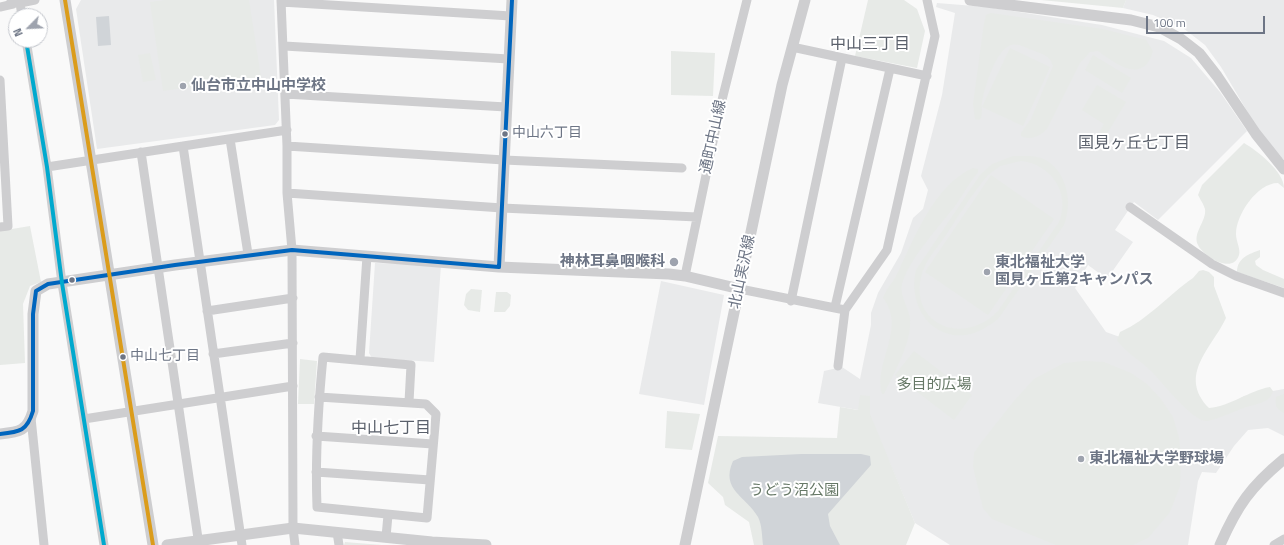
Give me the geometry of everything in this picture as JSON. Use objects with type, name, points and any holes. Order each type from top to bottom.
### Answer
[{"type":"street","points":[[0,8],[16,2],[35,0]]},
{"type":"street","points":[[65,0],[152,545]]},
{"type":"street","points":[[499,267],[512,0]]},
{"type":"street","name":"通町中山線","points":[[685,276],[720,108],[747,0]]},
{"type":"street","name":"北山実沢線","points":[[685,545],[782,85],[805,0]]},
{"type":"street","points":[[838,366],[845,310],[887,250],[935,36],[927,0]]},
{"type":"street","points":[[970,0],[1131,20],[1160,27],[1176,36],[1199,53],[1217,76],[1256,134],[1284,169]]},
{"type":"street","points":[[295,545],[293,528],[292,250],[287,193],[284,46],[281,1],[511,16]]},
{"type":"street","points":[[284,46],[509,59]]},
{"type":"street","points":[[792,47],[927,76]]},
{"type":"street","points":[[27,48],[47,167],[62,283],[104,545]]},
{"type":"street","points":[[791,300],[842,58]]},
{"type":"street","points":[[835,307],[890,69]]},
{"type":"street","points":[[0,80],[8,226],[0,227]]},
{"type":"street","points":[[285,94],[506,107]]},
{"type":"street","points":[[47,167],[286,130]]},
{"type":"street","points":[[230,139],[248,254]]},
{"type":"street","points":[[183,146],[241,540]]},
{"type":"street","points":[[287,146],[504,160],[682,168]]},
{"type":"street","points":[[140,152],[199,543]]},
{"type":"street","points":[[287,193],[502,208],[697,217]]},
{"type":"street","points":[[1130,207],[1212,264],[1236,276],[1284,293]]},
{"type":"street","points":[[0,434],[20,431],[28,425],[33,411],[32,314],[36,291],[48,284],[108,276],[157,267],[248,254],[292,250],[499,267],[685,276],[791,300],[845,310]]},
{"type":"street","points":[[360,359],[367,256]]},
{"type":"street","points":[[207,311],[293,298]]},
{"type":"street","points":[[213,354],[293,343]]},
{"type":"street","points":[[319,397],[426,404],[436,414],[427,518],[316,507],[316,436],[319,397],[323,357],[360,359],[411,365],[409,402]]},
{"type":"street","points":[[84,419],[293,386]]},
{"type":"street","points":[[31,418],[44,545]]},
{"type":"street","points":[[316,436],[433,444]]},
{"type":"street","points":[[1220,545],[1239,505],[1253,488],[1284,459]]},
{"type":"street","points":[[316,472],[430,480]]},
{"type":"street","points":[[386,537],[388,515]]},
{"type":"street","points":[[167,545],[241,540],[293,528],[386,537],[432,544],[481,545]]},
{"type":"street","points":[[337,532],[339,545]]},
{"type":"street","points":[[1274,545],[1284,539]]},
{"type":"shaded area","name":"仙台市立中山中学校","points":[[81,0],[274,0],[279,120],[275,125],[97,149],[76,9]]},
{"type":"shaded area","points":[[1126,0],[1284,0],[1284,160],[1260,133],[1221,67],[1205,45],[1183,28],[1153,15],[1123,8]]},
{"type":"shaded area","name":"東北福祉大学 国見ヶ丘第2キャンパス","points":[[937,3],[987,7],[1102,25],[1164,41],[1191,58],[1220,92],[1247,131],[1158,220],[1134,202],[1115,230],[1133,242],[1107,279],[1088,265],[1075,288],[1106,332],[1131,341],[1212,417],[1244,396],[1284,389],[1284,436],[1268,428],[1248,430],[1234,446],[1216,473],[1202,472],[1198,481],[1188,545],[950,545],[915,523],[869,414],[870,396],[858,410],[818,403],[824,371],[842,367],[860,379],[871,325],[871,313],[878,293],[901,253],[913,218],[923,209],[928,190],[921,176],[942,95],[955,13],[936,7]]},
{"type":"shaded area","points":[[109,16],[111,45],[98,46],[96,17]]},
{"type":"shaded area","points":[[375,263],[441,265],[434,362],[372,358],[369,353]]},
{"type":"shaded area","points":[[661,281],[724,295],[704,405],[639,394]]},
{"type":"shaded area","points":[[801,454],[861,454],[870,456],[871,465],[828,514],[830,526],[840,545],[763,545],[758,517],[732,486],[730,471],[733,461],[742,457]]},
{"type":"green space","points":[[166,0],[249,0],[261,77],[163,91],[150,2]]},
{"type":"green space","points":[[868,0],[904,0],[917,9],[925,31],[917,68],[855,56]]},
{"type":"green space","points":[[1041,0],[1126,0],[1123,8]]},
{"type":"green space","points":[[991,13],[1103,29],[1146,40],[1153,51],[1148,62],[1143,67],[1136,70],[1120,66],[1098,51],[1090,52],[1080,63],[1047,129],[1035,137],[1028,138],[1021,136],[1021,133],[1031,119],[1053,66],[1048,57],[1025,47],[1011,45],[1000,54],[985,88],[981,118],[979,120],[975,119],[973,104],[984,23],[986,15]]},
{"type":"green space","points":[[1010,48],[1050,67],[1023,126],[982,107]]},
{"type":"green space","points":[[671,51],[715,53],[713,96],[671,95]]},
{"type":"green space","points":[[150,53],[156,80],[143,82],[138,55]]},
{"type":"green space","points":[[1093,55],[1131,78],[1122,93],[1085,70]]},
{"type":"green space","points":[[1097,85],[1126,102],[1105,137],[1099,133],[1104,124],[1082,110]]},
{"type":"green space","points":[[1244,143],[1269,162],[1280,175],[1284,188],[1278,183],[1270,184],[1255,194],[1249,201],[1237,226],[1236,234],[1239,255],[1236,261],[1225,264],[1218,262],[1206,254],[1198,245],[1197,236],[1204,218],[1205,209],[1198,195],[1202,185]]},
{"type":"green space","points":[[1013,156],[1033,156],[1044,159],[1052,164],[1063,179],[1066,188],[1068,198],[1067,216],[1064,225],[998,319],[985,328],[971,334],[957,335],[945,333],[934,327],[919,308],[915,296],[914,283],[916,270],[980,175],[992,164]],"holes":[[[1021,161],[1032,163],[1049,174],[1056,182],[1062,201],[1062,211],[1059,222],[998,311],[985,322],[970,327],[956,329],[943,326],[932,319],[924,308],[920,294],[921,277],[931,255],[988,175],[1000,166]]]},
{"type":"green space","points":[[973,168],[978,169],[978,172],[955,206],[918,254],[906,274],[901,288],[908,310],[910,328],[905,347],[897,367],[884,394],[882,394],[880,382],[891,333],[892,321],[889,309],[883,298],[884,295],[895,277],[918,230],[936,200],[959,176]]},
{"type":"green space","points":[[991,175],[1054,219],[988,315],[925,272]]},
{"type":"green space","points":[[30,226],[41,282],[30,286],[23,304],[25,363],[0,365],[0,231]]},
{"type":"green space","points":[[1260,250],[1260,257],[1255,261],[1256,265],[1263,270],[1284,279],[1284,288],[1237,272],[1239,263],[1244,257]]},
{"type":"green space","points":[[1203,270],[1209,272],[1214,277],[1214,286],[1226,318],[1200,362],[1196,384],[1200,396],[1209,408],[1217,407],[1262,389],[1270,387],[1273,391],[1266,401],[1208,421],[1199,419],[1192,414],[1151,371],[1117,340],[1120,332],[1140,321],[1193,278],[1199,271]]},
{"type":"green space","points":[[471,289],[482,290],[480,312],[468,310],[464,305],[466,294]]},
{"type":"green space","points":[[496,292],[507,292],[511,295],[510,306],[505,312],[494,312]]},
{"type":"green space","name":"多目的広場","points":[[914,351],[972,395],[954,420],[895,375]]},
{"type":"green space","points":[[300,359],[317,361],[314,404],[298,404]]},
{"type":"green space","name":"東北福祉大学野球場","points":[[1085,361],[1104,362],[1131,373],[1147,384],[1161,399],[1173,417],[1179,438],[1181,456],[1180,486],[1170,512],[1148,538],[1133,545],[1056,545],[992,519],[983,508],[973,467],[974,453],[1013,402],[1034,379],[1064,363]]},
{"type":"green space","points":[[1284,394],[1284,413],[1277,407],[1276,397]]},
{"type":"green space","name":"うどう沼公園","points":[[860,395],[870,396],[870,414],[915,523],[906,545],[754,545],[749,522],[725,505],[723,497],[708,483],[718,436],[837,438],[840,407],[858,410]]},
{"type":"green space","points":[[667,411],[700,414],[692,450],[665,448]]},
{"type":"green space","points":[[345,542],[382,545],[344,545]]},
{"type":"transit line","points":[[65,0],[153,545]]},
{"type":"transit line","points":[[0,434],[22,429],[31,418],[33,411],[33,314],[36,291],[48,284],[175,265],[292,250],[499,267],[512,0]]},
{"type":"transit line","points":[[27,48],[47,167],[62,283],[104,545]]},
{"type":"place","name":"仙台市立中山中学校","points":[[183,86]]},
{"type":"place","name":"中山六丁目","points":[[505,134]]},
{"type":"place","name":"神林耳鼻咽喉科","points":[[674,262]]},
{"type":"place","name":"東北福祉大学 国見ヶ丘第2キャンパス","points":[[987,272]]},
{"type":"place","name":"中山七丁目","points":[[123,357]]},
{"type":"place","name":"東北福祉大学野球場","points":[[1081,459]]},
{"type":"district","name":"中山三丁目","points":[[870,45]]},
{"type":"district","name":"国見ヶ丘七丁目","points":[[1134,144]]},
{"type":"district","name":"中山七丁目","points":[[391,429]]}]
